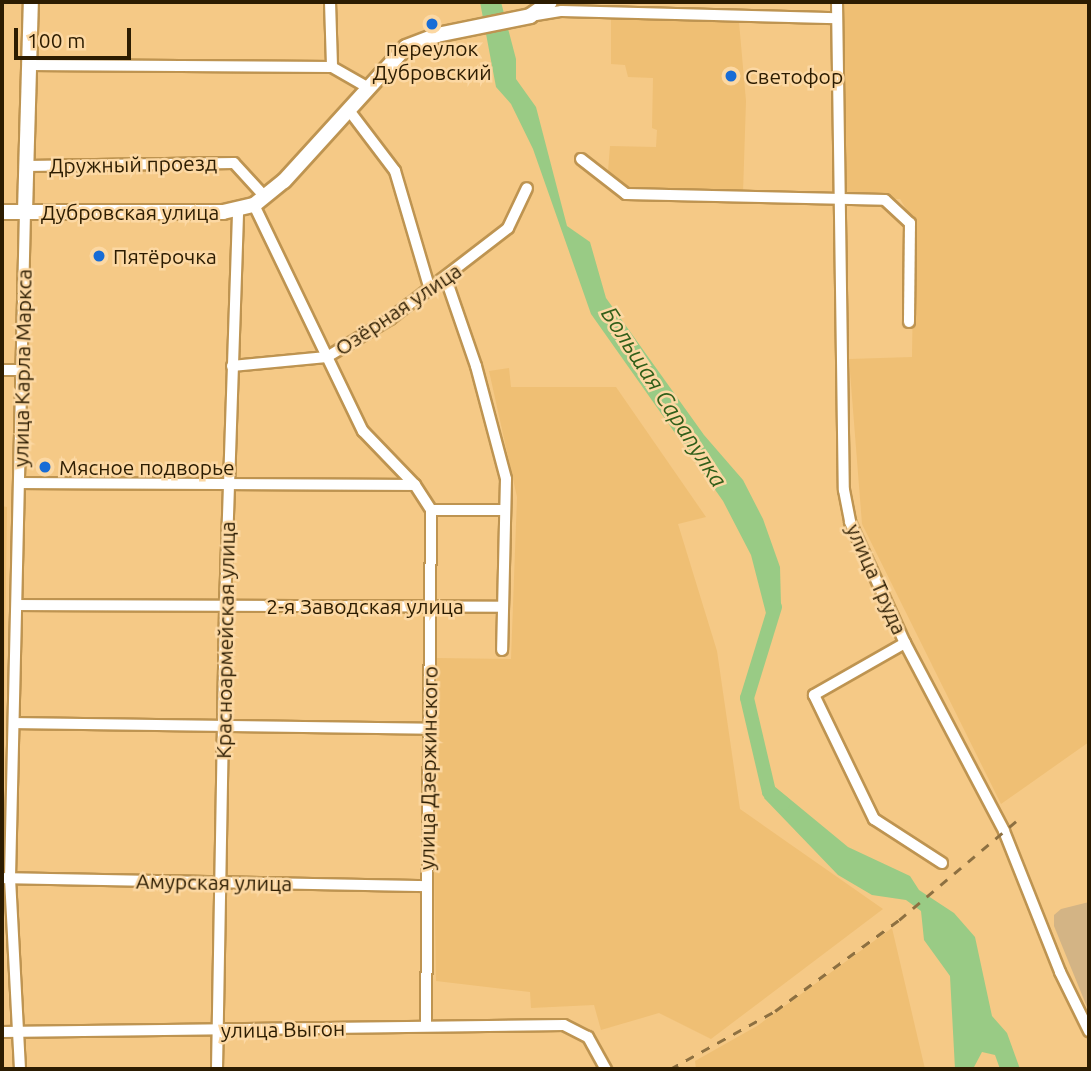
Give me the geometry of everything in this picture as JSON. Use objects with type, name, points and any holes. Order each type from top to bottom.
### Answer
[{"type":"main road","name":"улица Карла Маркса","points":[[25,212],[31,2]]},
{"type":"main road","points":[[525,17],[550,2]]},
{"type":"main road","name":"Дубровская улица","points":[[2,212],[238,210],[259,201],[406,47],[464,30],[525,17]]},
{"type":"street","points":[[330,2],[332,67]]},
{"type":"street","points":[[585,2],[605,12]]},
{"type":"street","name":"улица Труда","points":[[837,2],[844,490],[866,563],[1004,831],[1060,972],[1089,1031]]},
{"type":"street","points":[[525,17],[605,12],[836,18]]},
{"type":"street","points":[[29,65],[332,67],[367,87]]},
{"type":"street","points":[[348,109],[395,172],[430,290]]},
{"type":"street","points":[[581,159],[626,194],[886,200],[910,223],[909,322]]},
{"type":"street","name":"Дружный проезд","points":[[26,166],[234,163],[259,201],[327,357],[363,431],[415,485],[431,510]]},
{"type":"street","name":"Озёрная улица","points":[[232,366],[327,357],[446,279],[509,228],[527,188]]},
{"type":"street","name":"Красноармейская улица","points":[[217,1069],[225,606],[238,210]]},
{"type":"street","name":"улица Карла Маркса","points":[[20,1069],[6,878],[15,723],[25,212]]},
{"type":"street","points":[[446,279],[476,366],[506,479],[502,650]]},
{"type":"street","points":[[2,370],[21,370]]},
{"type":"street","points":[[20,484],[228,487],[415,485]]},
{"type":"street","points":[[431,510],[504,510]]},
{"type":"street","name":"улица Дзержинского","points":[[426,1026],[431,510]]},
{"type":"street","name":"2-я Заводская улица","points":[[17,606],[502,607]]},
{"type":"street","points":[[905,643],[814,695],[874,820],[942,863]]},
{"type":"street","points":[[15,723],[427,729]]},
{"type":"street","name":"Амурская улица","points":[[6,878],[426,886]]},
{"type":"street","name":"улица Выгон","points":[[2,1032],[564,1025],[588,1037],[606,1069]]},
{"type":"shaded area","points":[[842,2],[1089,2],[1089,742],[1001,804],[862,524],[849,359],[912,357],[914,222],[900,199],[846,198]]},
{"type":"shaded area","points":[[611,19],[739,22],[746,101],[743,193],[629,189],[608,171],[610,146],[656,147],[657,130],[652,128],[653,78],[628,77],[625,65],[611,64]]},
{"type":"shaded area","points":[[509,368],[511,387],[616,387],[706,517],[678,524],[717,651],[740,809],[883,909],[711,1039],[659,1013],[601,1030],[594,1005],[531,1008],[530,992],[436,981],[432,741],[437,658],[511,659],[517,497],[489,371]]},
{"type":"shaded area","points":[[2,506],[7,507],[4,720],[2,720]]},
{"type":"shaded area","points":[[1089,902],[1089,1012],[1054,926],[1054,915],[1061,909]]},
{"type":"shaded area","points":[[892,928],[925,1069],[696,1069],[695,1061],[757,1026]]},
{"type":"water","points":[[480,2],[501,2],[516,59],[516,79],[536,107],[567,226],[590,242],[606,298],[704,435],[743,480],[763,519],[780,567],[781,605],[775,624],[768,621],[751,555],[723,501],[591,314],[533,149],[511,104],[496,87]]},
{"type":"water","points":[[774,786],[848,847],[910,876],[919,890],[954,913],[975,937],[992,1016],[1007,1033],[1020,1069],[1000,1069],[995,1055],[982,1052],[973,1069],[955,1069],[950,976],[924,940],[921,911],[906,900],[872,895],[838,875],[764,798]]},
{"type":"waterway","name":"Большая Сарапулка","points":[[775,607],[747,698],[769,792],[783,803]]},
{"type":"railway","points":[[670,1069],[775,1011],[899,920],[1022,816]]},
{"type":"place","name":"переулок Дубровский","points":[[432,24]]},
{"type":"place","name":"Светофор","points":[[731,76]]},
{"type":"place","name":"Пятёрочка","points":[[99,256]]},
{"type":"place","name":"Мясное подворье","points":[[45,467]]}]
